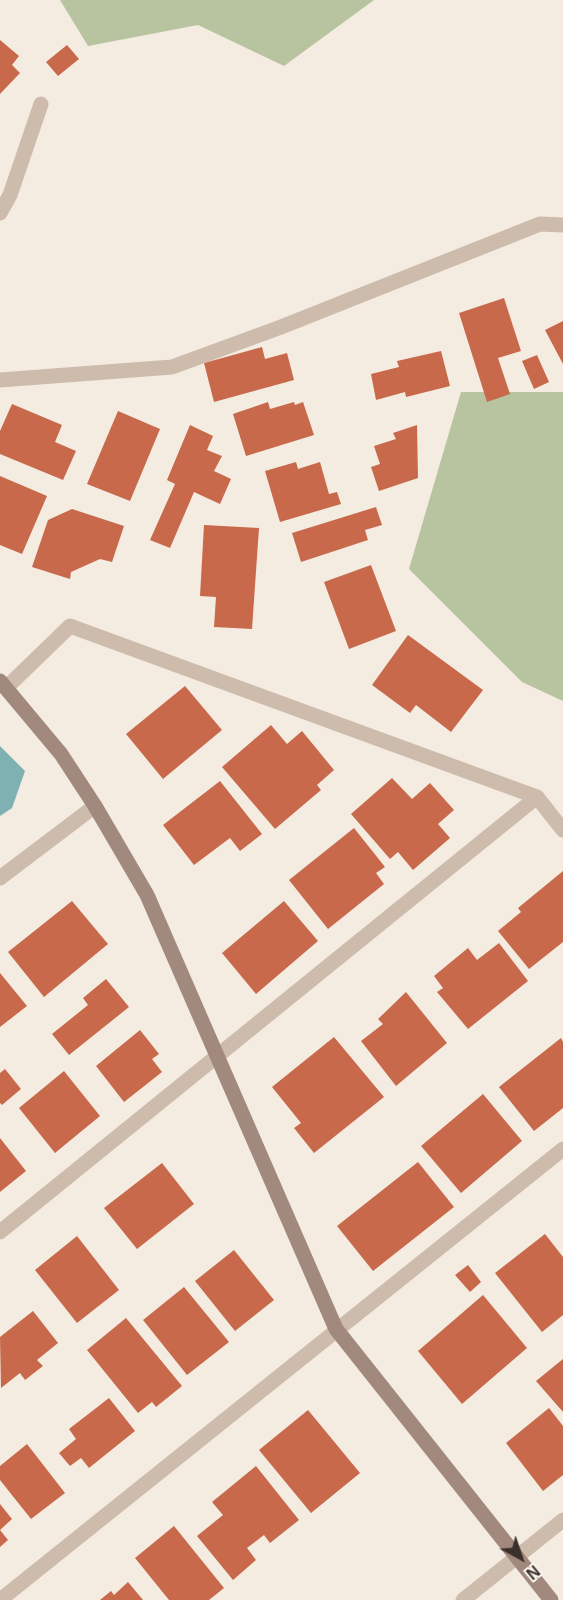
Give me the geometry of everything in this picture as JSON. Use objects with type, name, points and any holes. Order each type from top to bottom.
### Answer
[{"type":"street","points":[[0,213],[10,195],[41,104]]},
{"type":"street","points":[[0,380],[172,367],[281,327],[540,224],[563,225]]},
{"type":"street","points":[[551,1600],[336,1329],[147,895],[61,754],[3,685],[70,626],[537,797],[563,830]]},
{"type":"street","points":[[0,1232],[537,797]]},
{"type":"street","points":[[0,878],[95,807]]},
{"type":"street","points":[[0,1600],[563,1149]]},
{"type":"street","points":[[463,1600],[563,1520]]},
{"type":"green space","points":[[60,0],[374,0],[284,66],[198,25],[88,46]]},
{"type":"green space","points":[[461,392],[563,392],[563,701],[522,682],[409,569]]},
{"type":"water","points":[[0,746],[25,771],[12,808],[0,816]]},
{"type":"building","points":[[0,40],[19,56],[12,65],[20,73],[0,94]]},
{"type":"building","points":[[67,45],[79,59],[58,76],[46,62]]},
{"type":"building","points":[[504,298],[521,351],[498,358],[510,394],[487,402],[459,313]]},
{"type":"building","points":[[563,321],[563,364],[545,330]]},
{"type":"building","points":[[262,347],[265,359],[287,353],[294,380],[214,402],[204,363]]},
{"type":"building","points":[[441,351],[450,386],[406,397],[405,392],[376,400],[371,374],[399,367],[397,361]]},
{"type":"building","points":[[537,355],[549,382],[534,389],[522,361]]},
{"type":"building","points":[[268,402],[270,409],[294,402],[295,405],[303,402],[314,435],[246,456],[233,414]]},
{"type":"building","points":[[12,404],[62,425],[55,442],[76,451],[63,480],[0,454],[0,431]]},
{"type":"building","points":[[118,411],[160,429],[130,501],[87,484]]},
{"type":"building","points":[[190,425],[213,436],[207,450],[222,456],[214,471],[231,479],[220,504],[194,492],[170,548],[150,540],[175,484],[167,480]]},
{"type":"building","points":[[417,425],[418,478],[379,491],[371,467],[380,464],[374,446],[396,439],[393,433]]},
{"type":"building","points":[[296,462],[298,469],[320,462],[329,494],[337,492],[341,504],[280,522],[265,471]]},
{"type":"building","points":[[0,476],[47,496],[22,554],[0,545]]},
{"type":"building","points":[[376,507],[382,525],[365,530],[368,540],[301,562],[292,533]]},
{"type":"building","points":[[72,509],[124,526],[112,562],[100,559],[71,572],[70,579],[32,567],[48,520]]},
{"type":"building","points":[[204,525],[259,528],[252,629],[214,627],[216,597],[200,596]]},
{"type":"building","points":[[371,565],[396,631],[349,649],[324,582]]},
{"type":"building","points":[[408,635],[483,690],[451,732],[416,705],[410,713],[372,685]]},
{"type":"building","points":[[185,686],[222,730],[163,779],[126,734]]},
{"type":"building","points":[[271,725],[287,744],[302,731],[334,770],[317,785],[321,790],[275,829],[222,767]]},
{"type":"building","points":[[392,778],[412,799],[430,783],[454,810],[438,824],[450,838],[413,870],[398,852],[390,859],[351,814]]},
{"type":"building","points":[[220,781],[262,834],[240,851],[230,838],[194,865],[163,825]]},
{"type":"building","points":[[354,828],[385,867],[376,873],[384,884],[328,929],[289,880]]},
{"type":"building","points":[[563,871],[563,942],[529,969],[498,931],[521,912],[518,908]]},
{"type":"building","points":[[72,901],[108,944],[44,997],[8,952]]},
{"type":"building","points":[[284,901],[318,941],[256,994],[222,953]]},
{"type":"building","points":[[499,943],[528,981],[468,1029],[437,992],[443,988],[434,976],[468,948],[477,960]]},
{"type":"building","points":[[0,973],[27,1006],[0,1027]]},
{"type":"building","points":[[106,979],[129,1007],[69,1055],[52,1034],[88,1005],[83,998]]},
{"type":"building","points":[[406,992],[447,1043],[396,1086],[361,1041],[383,1024],[378,1019]]},
{"type":"building","points":[[140,1030],[159,1054],[152,1059],[162,1072],[124,1102],[96,1066]]},
{"type":"building","points":[[334,1037],[384,1097],[314,1153],[294,1128],[301,1123],[272,1087]]},
{"type":"building","points":[[561,1038],[563,1042],[563,1108],[534,1131],[499,1087]]},
{"type":"building","points":[[5,1069],[21,1089],[2,1105],[0,1103],[0,1073]]},
{"type":"building","points":[[64,1071],[100,1116],[55,1153],[19,1108]]},
{"type":"building","points":[[483,1094],[522,1141],[461,1193],[421,1146]]},
{"type":"building","points":[[0,1138],[26,1171],[0,1192]]},
{"type":"building","points":[[418,1162],[454,1207],[373,1271],[337,1226]]},
{"type":"building","points":[[162,1163],[194,1204],[137,1249],[104,1208]]},
{"type":"building","points":[[545,1234],[563,1257],[563,1315],[542,1332],[495,1273]]},
{"type":"building","points":[[77,1236],[119,1290],[77,1323],[35,1270]]},
{"type":"building","points":[[234,1250],[274,1300],[235,1331],[195,1281]]},
{"type":"building","points":[[468,1265],[481,1282],[470,1292],[455,1275]]},
{"type":"building","points":[[184,1287],[229,1342],[187,1375],[143,1320]]},
{"type":"building","points":[[483,1295],[527,1348],[462,1404],[418,1351]]},
{"type":"building","points":[[33,1311],[58,1343],[37,1360],[43,1366],[25,1380],[20,1373],[1,1388],[0,1337]]},
{"type":"building","points":[[126,1318],[182,1386],[156,1407],[152,1402],[138,1413],[87,1350]]},
{"type":"building","points":[[563,1359],[563,1412],[536,1381]]},
{"type":"building","points":[[109,1398],[135,1431],[89,1468],[81,1458],[70,1466],[59,1453],[76,1439],[69,1429]]},
{"type":"building","points":[[549,1408],[563,1426],[563,1475],[543,1491],[506,1443]]},
{"type":"building","points":[[308,1410],[360,1473],[311,1513],[259,1450]]},
{"type":"building","points":[[27,1444],[65,1493],[31,1519],[0,1480],[0,1466]]},
{"type":"building","points":[[256,1466],[299,1520],[270,1543],[264,1535],[247,1548],[256,1560],[233,1580],[197,1536],[223,1515],[212,1502]]},
{"type":"building","points":[[0,1504],[12,1519],[0,1530]]},
{"type":"building","points":[[174,1526],[224,1588],[209,1600],[169,1600],[135,1558]]},
{"type":"building","points":[[0,1530],[8,1540],[0,1547]]},
{"type":"building","points":[[128,1582],[143,1600],[100,1600],[111,1591],[114,1595]]}]
